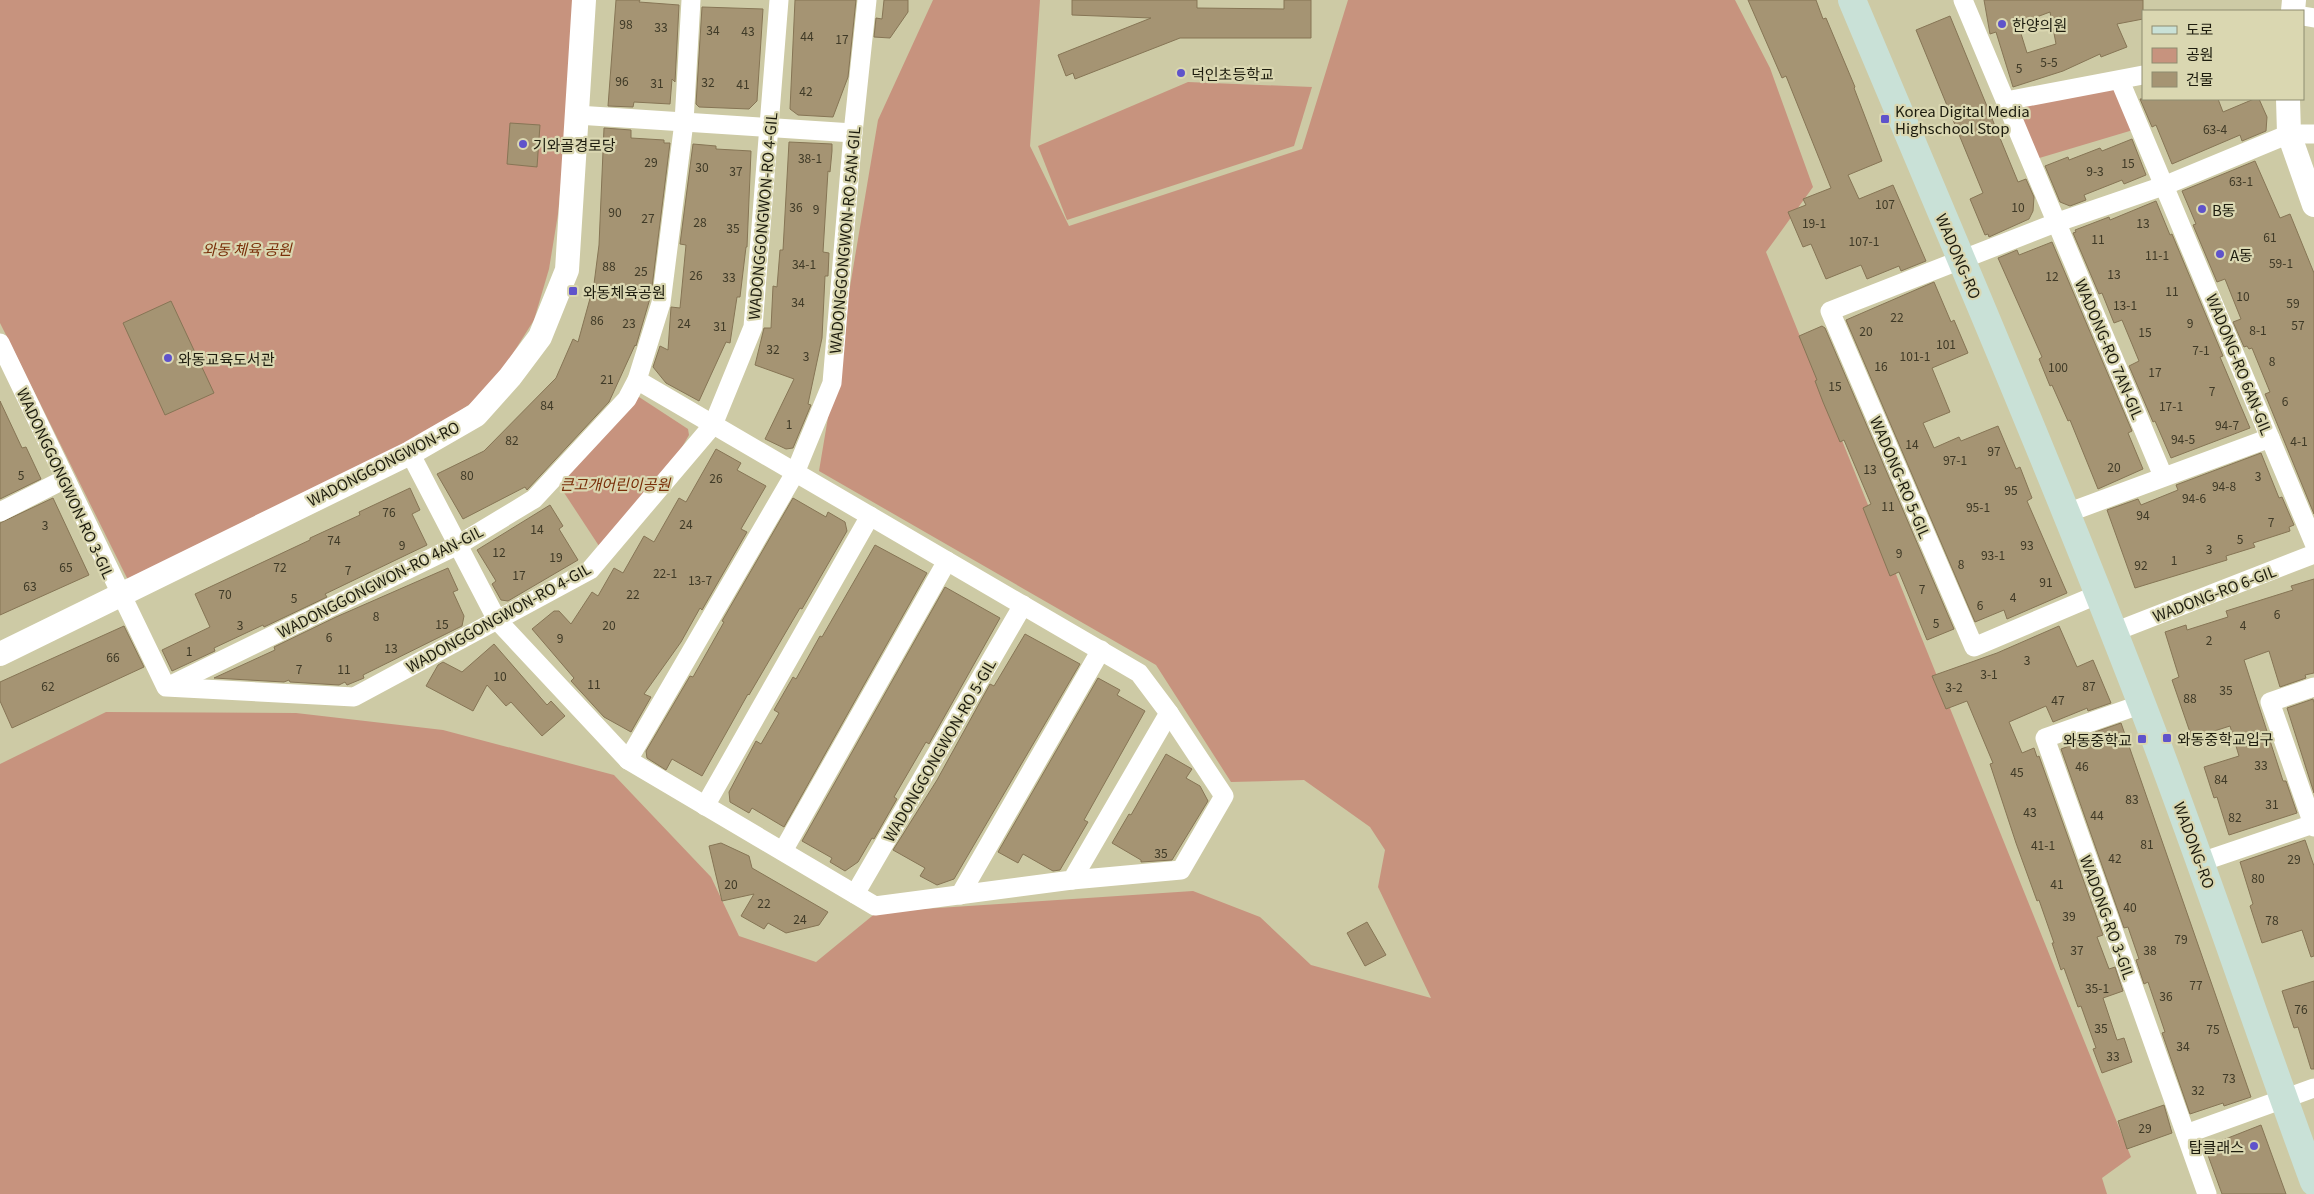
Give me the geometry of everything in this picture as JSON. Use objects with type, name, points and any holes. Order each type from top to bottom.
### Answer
[{"type":"main road","name":"WADONG-RO","points":[[1853,0],[2114,632],[2202,862],[2314,1182]]},
{"type":"street","name":"WADONGGONGWON-RO","points":[[0,654],[410,453],[476,415],[510,377],[540,337],[567,270],[584,0]]},
{"type":"street","name":"WADONGGONGWON-RO 4AN-GIL","points":[[166,687],[458,545],[534,499],[627,399],[637,380],[661,303],[684,122],[690,0]]},
{"type":"street","name":"WADONGGONGWON-RO 4-GIL","points":[[166,687],[354,697],[590,570],[713,425],[753,327],[779,0]]},
{"type":"street","name":"WADONGGONGWON-RO 5AN-GIL","points":[[795,473],[832,384],[853,133],[867,0]]},
{"type":"street","name":"WADONG-RO 7AN-GIL","points":[[1963,0],[2058,222],[2163,476]]},
{"type":"street","points":[[2006,101],[2120,81],[2142,75]]},
{"type":"street","name":"WADONG-RO 6AN-GIL","points":[[2120,81],[2166,185],[2314,543]]},
{"type":"street","points":[[2288,100],[2289,134],[2314,205]]},
{"type":"street","points":[[577,115],[853,133]]},
{"type":"street","points":[[1961,260],[2058,222],[2166,185],[2289,134],[2314,134]]},
{"type":"street","name":"WADONG-RO 5-GIL","points":[[1961,260],[1830,311],[1974,648],[2099,594]]},
{"type":"street","name":"WADONGGONGWON-RO 3-GIL","points":[[0,343],[120,594]]},
{"type":"street","points":[[410,453],[497,620],[628,760],[874,906],[1072,880],[1182,870],[1224,796],[1169,713],[1139,673],[637,380]]},
{"type":"street","points":[[2066,512],[2270,438]]},
{"type":"street","points":[[628,760],[795,473]]},
{"type":"street","points":[[0,512],[65,479]]},
{"type":"street","points":[[705,806],[870,516]]},
{"type":"street","name":"WADONG-RO 6-GIL","points":[[2114,632],[2314,554]]},
{"type":"street","points":[[783,851],[947,561]]},
{"type":"street","points":[[120,594],[166,687]]},
{"type":"street","name":"WADONGGONGWON-RO 5-GIL","points":[[855,894],[1023,605]]},
{"type":"street","points":[[960,895],[1101,650]]},
{"type":"street","points":[[2202,862],[2313,825],[2270,702],[2314,687]]},
{"type":"street","name":"WADONG-RO 3-GIL","points":[[2142,704],[2044,738],[2207,1194]]},
{"type":"street","points":[[1072,880],[1169,713]]},
{"type":"street","points":[[2186,1134],[2314,1088]]},
{"type":"green space","name":"와동 체육 공원","points":[[0,0],[573,0],[575,38],[558,214],[549,269],[534,320],[490,390],[434,429],[131,586],[0,323]]},
{"type":"green space","points":[[933,0],[1040,0],[1030,146],[1069,226],[1302,149],[1348,0],[1735,0],[1770,68],[1813,187],[1766,252],[2131,1157],[2102,1178],[2107,1194],[0,1194],[0,764],[106,712],[296,713],[443,730],[614,775],[711,877],[739,936],[816,962],[877,912],[1193,891],[1260,917],[1311,965],[1431,998],[1378,887],[1385,850],[1370,827],[1304,780],[1231,782],[1156,665],[819,471],[878,120]]},
{"type":"green space","points":[[1188,82],[1312,87],[1294,146],[1067,220],[1038,146]]},
{"type":"green space","points":[[2118,85],[2133,130],[2036,159],[2011,106]]},
{"type":"green space","name":"큰고개어린이공원","points":[[639,397],[688,429],[689,435],[646,510],[601,549],[557,482],[632,398]]},
{"type":"building","points":[[616,0],[640,0],[639,2],[679,5],[675,82],[672,79],[670,104],[634,102],[633,107],[608,106]]},
{"type":"building","points":[[795,0],[856,0],[848,77],[833,117],[798,115],[790,109]]},
{"type":"building","points":[[884,0],[908,0],[908,12],[890,38],[874,37],[876,18],[882,19]]},
{"type":"building","points":[[1072,0],[1197,0],[1197,8],[1284,9],[1284,0],[1311,0],[1311,38],[1180,38],[1075,79],[1073,73],[1066,76],[1058,55],[1151,18],[1072,15]]},
{"type":"building","points":[[1748,0],[1816,0],[1823,19],[1826,18],[1855,87],[1882,161],[1848,175],[1859,199],[1893,185],[1926,261],[1901,271],[1899,266],[1867,279],[1861,265],[1826,279],[1811,244],[1803,247],[1788,212],[1806,205],[1803,199],[1831,188],[1786,76],[1782,78]]},
{"type":"building","points":[[1984,0],[2143,0],[2142,19],[2117,24],[2127,47],[2101,57],[2100,54],[2063,71],[2013,87],[1996,32],[1990,34]],"holes":[[[2050,12],[2056,44],[2027,53],[2018,24]]]},
{"type":"building","points":[[702,7],[763,9],[757,101],[749,109],[699,107],[696,104]]},
{"type":"building","points":[[1950,16],[2018,182],[2026,179],[2034,197],[2033,211],[2029,219],[1989,237],[1988,234],[1985,235],[1970,199],[1983,193],[1916,30]]},
{"type":"building","points":[[2140,99],[2218,100],[2223,112],[2252,100],[2259,100],[2267,117],[2266,131],[2242,141],[2240,135],[2172,164],[2156,125],[2152,127]]},
{"type":"building","name":"기와골경로당","points":[[510,123],[540,125],[537,167],[507,164]]},
{"type":"building","points":[[604,128],[631,130],[631,138],[664,140],[664,143],[670,143],[651,295],[636,346],[609,402],[527,490],[525,487],[463,519],[437,474],[484,451],[556,378],[573,339],[578,342],[594,284],[599,245]]},
{"type":"building","points":[[2132,139],[2146,175],[2124,184],[2122,180],[2084,195],[2086,200],[2070,206],[2060,202],[2045,166],[2068,157],[2069,160],[2100,148],[2102,151]]},
{"type":"building","points":[[789,142],[832,144],[832,151],[830,172],[828,171],[823,252],[829,253],[828,276],[825,276],[822,338],[808,404],[811,405],[793,448],[786,449],[765,439],[794,379],[755,365],[764,328],[771,328],[773,286],[777,287],[780,250],[783,250]]},
{"type":"building","points":[[693,144],[716,146],[716,149],[751,151],[747,247],[740,297],[737,297],[730,343],[726,342],[699,401],[666,383],[653,367],[660,346],[668,350],[671,307],[680,308],[686,245],[680,244]]},
{"type":"building","points":[[2255,161],[2280,218],[2290,214],[2314,273],[2314,514],[2265,394],[2270,392],[2252,348],[2244,347],[2233,322],[2241,319],[2225,279],[2217,282],[2193,225],[2196,224],[2182,191]]},
{"type":"building","points":[[2156,201],[2170,235],[2172,234],[2223,356],[2220,357],[2250,428],[2171,458],[2129,366],[2139,361],[2122,320],[2114,323],[2102,293],[2099,294],[2073,233],[2076,232],[2075,230],[2109,217],[2110,220]]},
{"type":"building","points":[[2052,242],[2132,431],[2128,433],[2143,469],[2098,489],[2070,420],[2068,421],[2052,385],[2050,386],[2039,359],[2042,357],[1998,258],[2017,250],[2019,255]]},
{"type":"building","points":[[1934,282],[1951,322],[1954,320],[1968,353],[1932,368],[1950,412],[1923,423],[1934,448],[1959,437],[1961,441],[1998,426],[2016,469],[2020,467],[2032,498],[2027,501],[2067,593],[2007,619],[2004,610],[1975,622],[1846,320]]},
{"type":"building","name":"와동교육도서관","points":[[171,301],[214,393],[165,415],[123,323]]},
{"type":"building","points":[[1822,326],[1825,328],[1954,629],[1927,640],[1899,572],[1890,576],[1863,508],[1871,504],[1844,440],[1840,442],[1799,336]]},
{"type":"building","points":[[0,401],[22,448],[26,447],[41,479],[0,499]]},
{"type":"building","points":[[716,449],[741,463],[737,470],[766,486],[741,529],[747,532],[702,610],[700,608],[681,642],[644,694],[651,697],[631,732],[604,717],[571,681],[574,678],[532,629],[554,611],[559,611],[571,624],[592,592],[598,596],[614,568],[623,573],[644,536],[654,542],[679,498],[686,502]]},
{"type":"building","points":[[2261,453],[2279,498],[2282,497],[2294,525],[2289,527],[2290,531],[2253,543],[2255,547],[2226,556],[2227,560],[2135,588],[2107,510],[2138,499],[2141,505],[2178,490],[2176,485]]},
{"type":"building","points":[[410,488],[420,510],[412,514],[427,545],[325,594],[327,597],[214,648],[215,651],[172,671],[162,650],[210,627],[195,594],[310,540],[310,538],[360,515],[359,512]]},
{"type":"building","points":[[53,498],[89,575],[0,615],[0,523]]},
{"type":"building","points":[[793,498],[826,517],[828,512],[845,522],[847,531],[802,609],[800,608],[748,694],[702,776],[672,759],[666,770],[647,758],[646,751],[690,676],[693,677],[724,622],[722,621]]},
{"type":"building","points":[[550,505],[563,526],[559,529],[578,560],[508,601],[501,600],[492,584],[496,581],[477,550]]},
{"type":"building","points":[[875,545],[927,573],[784,827],[752,808],[749,813],[730,802],[729,792],[756,741],[761,744],[779,713],[774,710],[793,677],[796,679]]},
{"type":"building","points":[[448,568],[458,590],[453,592],[464,616],[462,626],[363,675],[364,678],[347,685],[345,682],[339,685],[290,682],[289,680],[284,682],[214,678],[275,650],[274,647],[336,617]]},
{"type":"building","points":[[2314,579],[2314,673],[2305,675],[2306,678],[2280,687],[2269,651],[2244,660],[2283,781],[2286,781],[2297,813],[2229,835],[2217,797],[2214,798],[2204,767],[2239,756],[2230,726],[2192,738],[2172,680],[2179,677],[2165,632],[2186,625],[2187,630],[2228,617],[2226,611],[2293,590],[2291,586]]},
{"type":"building","points":[[945,587],[1000,618],[929,744],[926,742],[894,797],[897,799],[874,839],[872,838],[858,862],[845,871],[830,862],[832,858],[802,841]]},
{"type":"building","points":[[124,626],[144,667],[12,728],[0,701],[0,682]]},
{"type":"building","points":[[2059,626],[2077,667],[2093,660],[2111,703],[2088,711],[2087,708],[2053,722],[2046,706],[2009,722],[2022,753],[2034,748],[2037,757],[2039,756],[2103,935],[2097,937],[2109,969],[2115,967],[2123,991],[2103,998],[2117,1040],[2124,1038],[2132,1062],[2102,1073],[2093,1049],[2096,1048],[2081,1006],[2078,1007],[2064,968],[2061,970],[2052,943],[2054,943],[2016,843],[1990,764],[1993,763],[1967,701],[1946,709],[1932,676],[1997,653]]},
{"type":"building","points":[[1025,634],[1080,664],[954,879],[937,885],[920,876],[925,868],[893,850],[937,780],[990,684],[994,686]]},
{"type":"building","points":[[494,644],[547,705],[551,701],[565,716],[542,736],[511,702],[506,706],[487,685],[473,711],[426,686],[438,665],[443,662],[462,672]]},
{"type":"building","points":[[1098,678],[1120,690],[1117,695],[1145,711],[1084,820],[1088,822],[1060,870],[1053,871],[1023,854],[1018,863],[998,852]]},
{"type":"building","points":[[2313,699],[2314,703],[2314,793],[2287,708]]},
{"type":"building","points":[[2121,723],[2251,1097],[2224,1106],[2223,1103],[2190,1114],[2162,1033],[2165,1032],[2148,982],[2144,984],[2136,960],[2139,959],[2128,927],[2124,928],[2061,749],[2097,736],[2095,732]]},
{"type":"building","points":[[1166,754],[1192,769],[1186,778],[1200,786],[1208,801],[1172,860],[1141,862],[1141,860],[1112,843],[1129,814],[1131,815]]},
{"type":"building","points":[[2305,840],[2314,866],[2314,956],[2311,957],[2302,930],[2262,943],[2250,906],[2253,904],[2240,862]]},
{"type":"building","points":[[721,843],[749,856],[752,868],[828,912],[819,925],[786,933],[768,923],[764,929],[741,916],[754,894],[722,901],[709,846]]},
{"type":"building","points":[[1367,922],[1386,955],[1365,966],[1347,933]]},
{"type":"building","points":[[2314,981],[2314,1069],[2311,1069],[2298,1027],[2294,1028],[2282,991]]},
{"type":"building","points":[[2164,1105],[2172,1133],[2127,1149],[2118,1121]]},
{"type":"building","points":[[2261,1125],[2286,1194],[2222,1194],[2205,1147]]},
{"type":"place","name":"한양의원","points":[[2002,24]]},
{"type":"place","name":"덕인초등학교","points":[[1181,73]]},
{"type":"place","name":"Korea Digital Media Highschool Stop","points":[[1885,119]]},
{"type":"place","name":"기와골경로당","points":[[523,144]]},
{"type":"place","name":"B동","points":[[2202,209]]},
{"type":"place","name":"A동","points":[[2220,254]]},
{"type":"place","name":"와동체육공원","points":[[573,291]]},
{"type":"place","name":"와동교육도서관","points":[[168,358]]},
{"type":"place","name":"와동중학교입구","points":[[2167,738]]},
{"type":"place","name":"와동중학교","points":[[2142,739]]},
{"type":"place","name":"탑클래스","points":[[2254,1146]]}]
